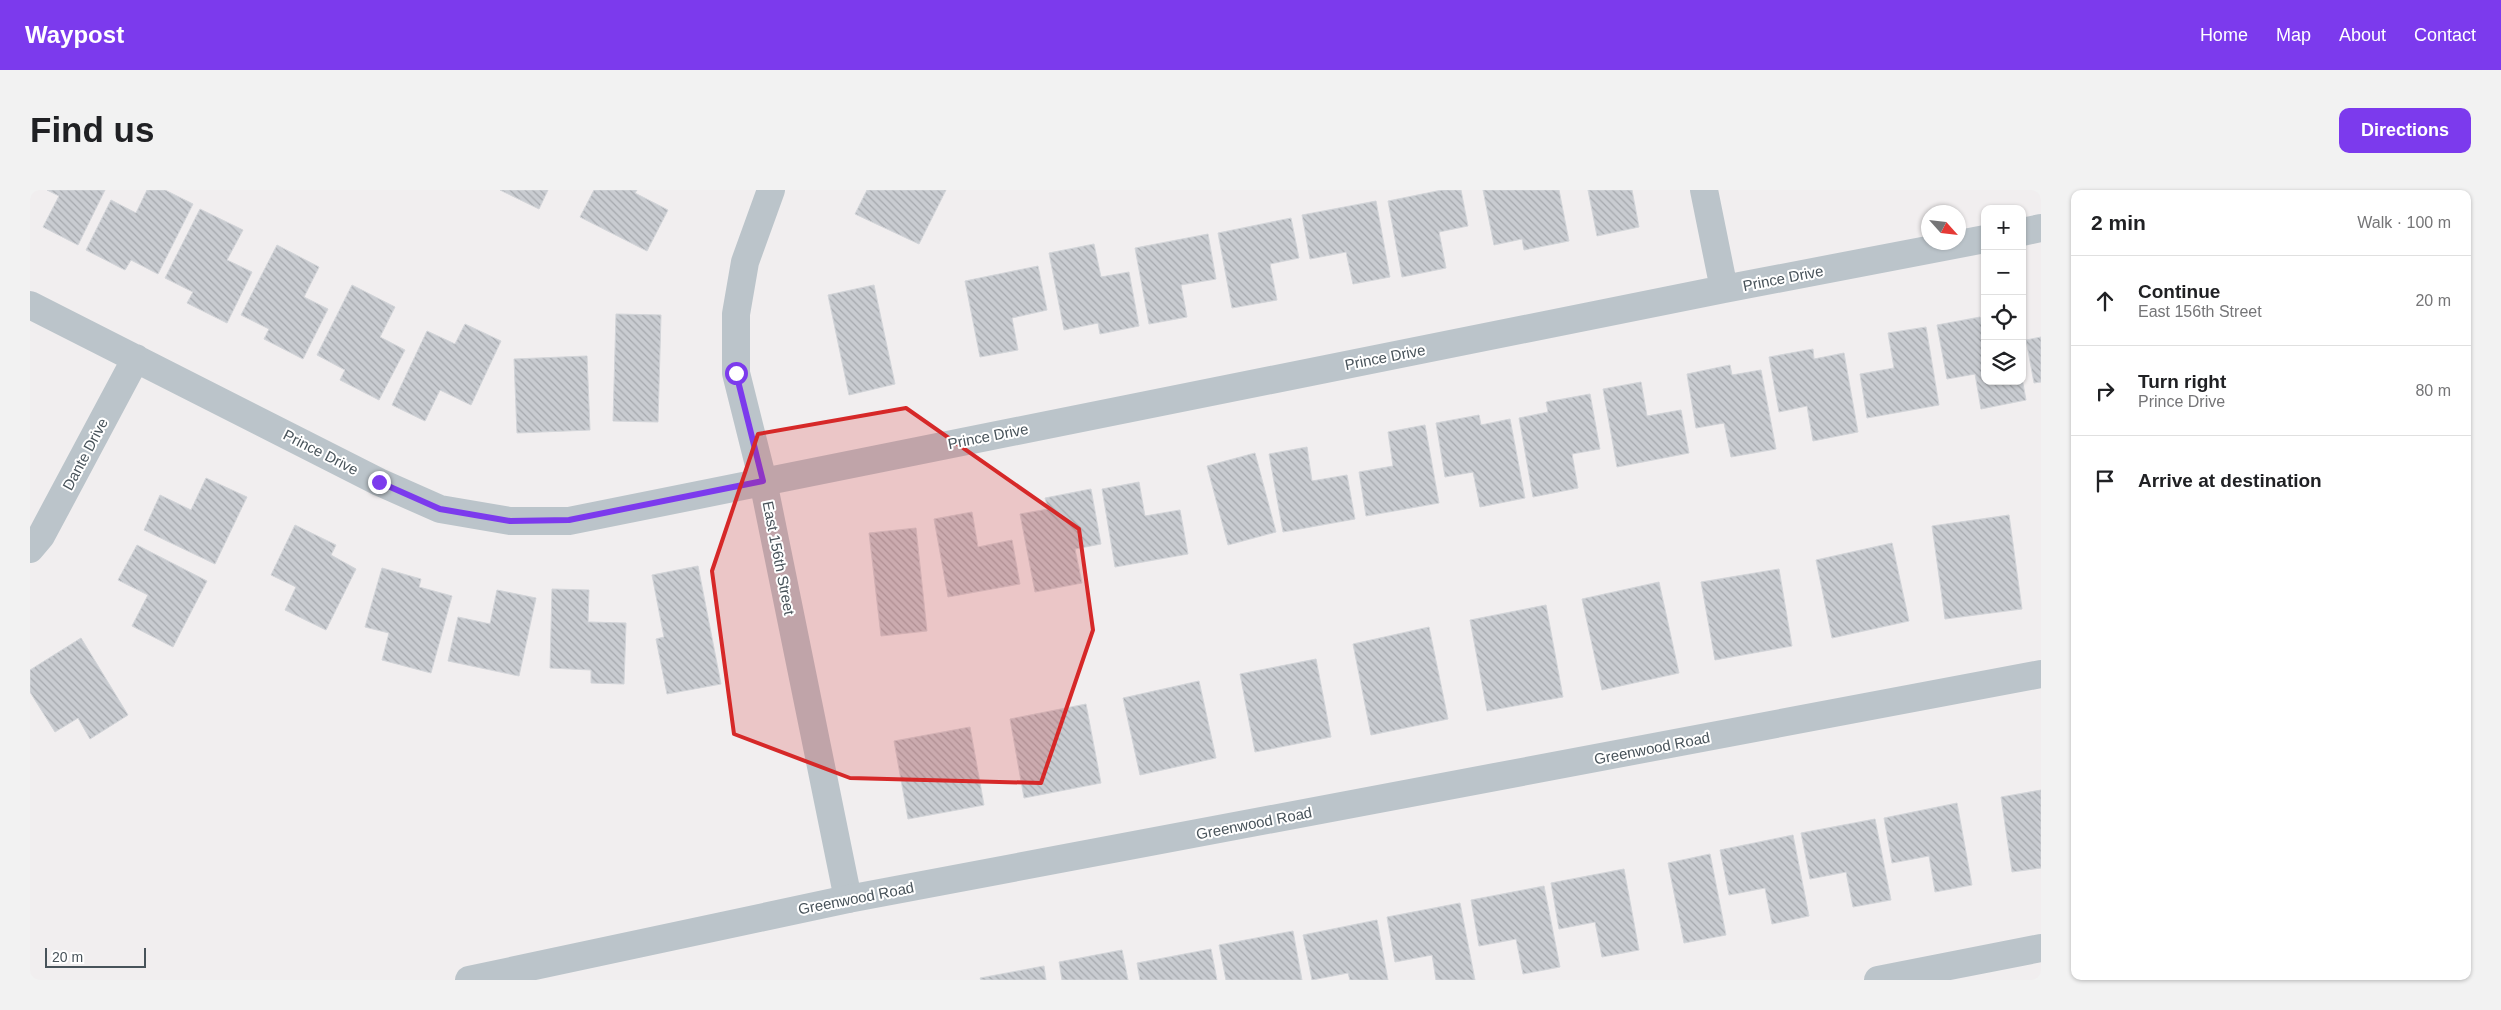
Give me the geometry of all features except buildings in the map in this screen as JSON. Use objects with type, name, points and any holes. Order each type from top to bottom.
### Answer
[{"type":"street","name":"East 156th Street","points":[[771,190],[744,262],[736,314],[736,373],[763,481],[848,899]]},
{"type":"street","points":[[1704,190],[1724,289]]},
{"type":"street","points":[[2026,231],[2041,228]]},
{"type":"street","name":"Prince Drive","points":[[30,305],[370,478],[440,509],[510,521],[569,520],[1724,289],[1981,240]]},
{"type":"street","name":"Dante Drive","points":[[30,549],[41,536],[136,358]]},
{"type":"street","name":"Greenwood Road","points":[[469,980],[848,899],[2041,674]]},
{"type":"street","points":[[1878,980],[2041,948]]},
{"type":"highlighted area","points":[[906,408],[1079,529],[1093,630],[1041,783],[850,778],[734,734],[712,571],[758,434]]},
{"type":"route","points":[[379,482],[440,509],[510,521],[569,520],[763,481],[736,373]]}]
